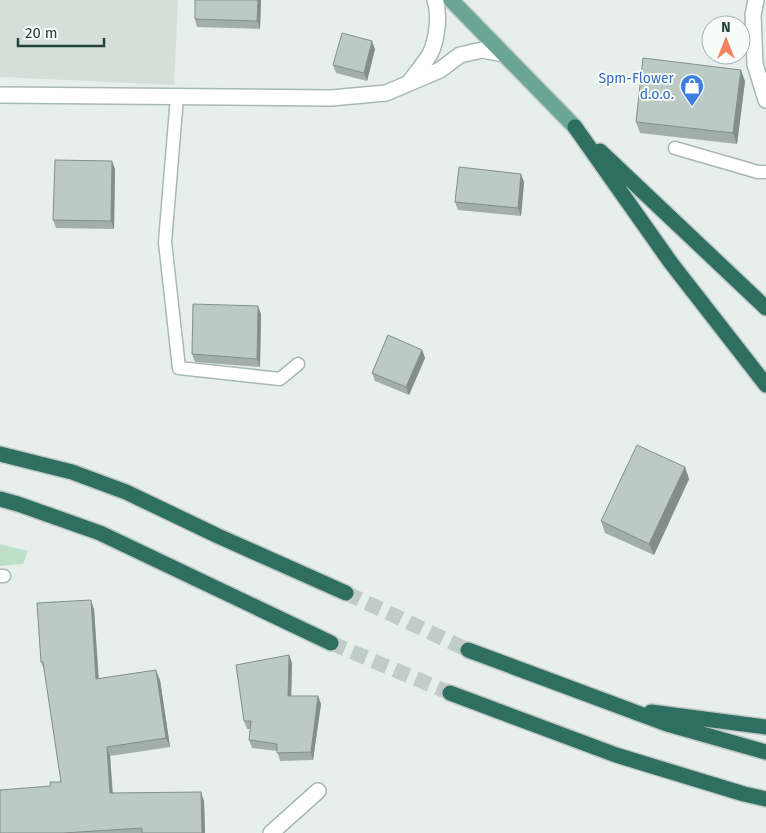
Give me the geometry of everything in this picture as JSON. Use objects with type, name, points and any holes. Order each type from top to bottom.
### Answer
[{"type":"highway","points":[[575,127],[766,308]]},
{"type":"highway","points":[[575,127],[671,263],[766,385]]},
{"type":"highway","points":[[0,454],[72,472],[126,492],[218,536],[346,593]]},
{"type":"highway","points":[[0,499],[100,533],[332,643]]},
{"type":"highway","points":[[468,650],[667,724],[766,752]]},
{"type":"highway","points":[[450,692],[616,755],[766,799]]},
{"type":"highway","points":[[619,707],[766,727]]},
{"type":"main road","points":[[451,0],[575,127]]},
{"type":"street","points":[[408,84],[431,52],[436,33],[438,7],[435,0]]},
{"type":"street","points":[[756,0],[753,15],[755,64],[766,100]]},
{"type":"street","points":[[0,95],[361,97],[386,93],[408,84],[440,70],[460,55],[482,50],[504,54]]},
{"type":"street","points":[[271,833],[318,791]]},
{"type":"lane","points":[[177,97],[164,242],[179,368],[280,379],[298,364]]},
{"type":"lane","points":[[675,148],[758,172],[766,172]]},
{"type":"shaded area","points":[[0,0],[178,0],[174,85],[0,77]]},
{"type":"green space","points":[[0,544],[28,551],[23,564],[0,566]]},
{"type":"building","points":[[195,0],[258,0],[257,21],[195,19]]},
{"type":"building","points":[[342,33],[372,41],[364,73],[333,65]]},
{"type":"building","name":"Spm-Flower d.o.o.","points":[[643,58],[741,70],[733,133],[636,122]]},
{"type":"building","points":[[55,160],[112,161],[111,221],[53,220]]},
{"type":"building","points":[[459,167],[521,174],[518,208],[455,202]]},
{"type":"building","points":[[193,304],[258,306],[257,359],[192,354]]},
{"type":"building","points":[[388,335],[422,350],[406,387],[372,373]]},
{"type":"building","points":[[637,445],[685,467],[649,544],[601,521]]},
{"type":"building","points":[[91,600],[96,679],[156,670],[166,738],[107,747],[110,793],[201,792],[202,833],[142,833],[142,828],[63,833],[0,833],[0,790],[51,786],[50,782],[61,782],[43,662],[41,662],[37,603]]},
{"type":"building","points":[[289,655],[288,696],[318,696],[311,752],[277,753],[277,744],[249,740],[251,721],[244,721],[236,665]]},
{"type":"tunnel","points":[[346,593],[468,650]]},
{"type":"tunnel","points":[[331,643],[450,693]]},
{"type":"place","name":"Spm-Flower d.o.o.","points":[[692,107]]}]
